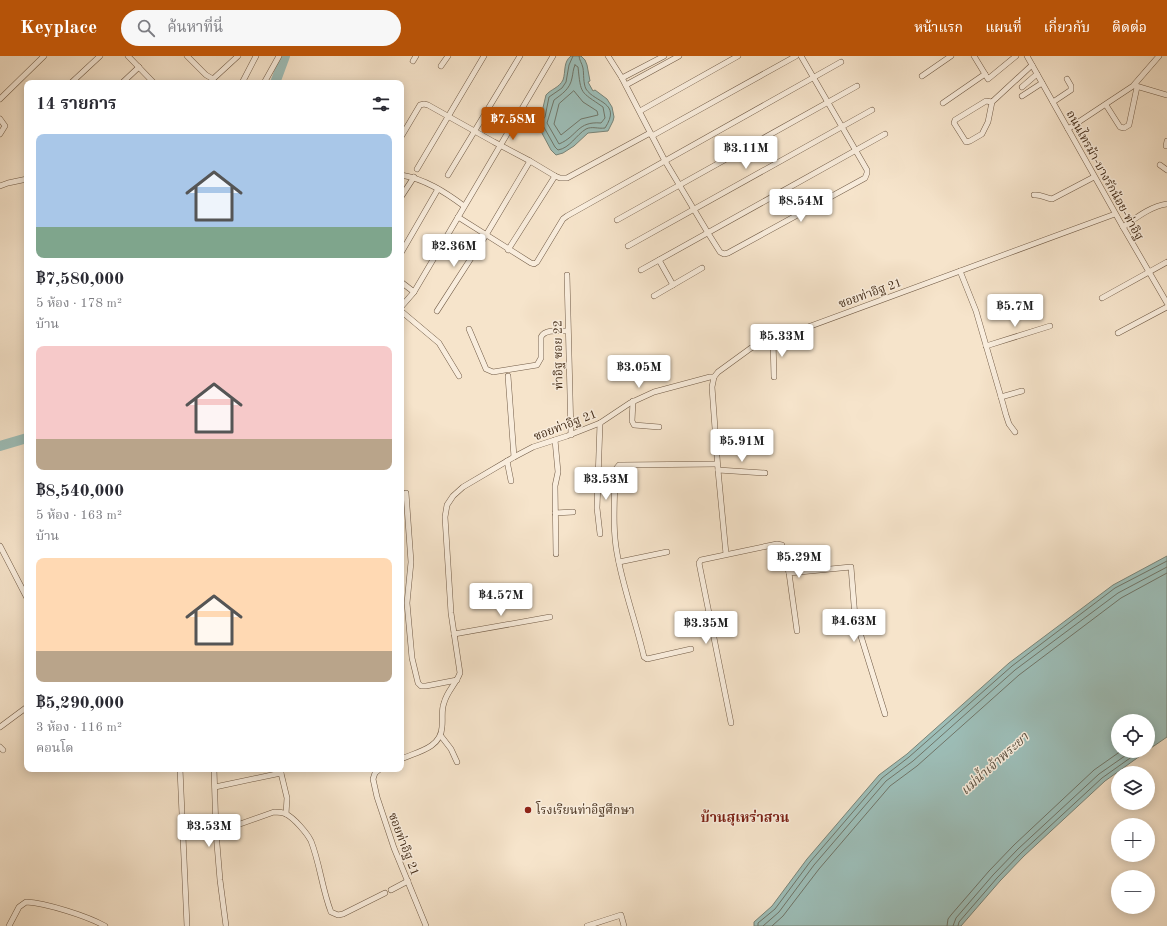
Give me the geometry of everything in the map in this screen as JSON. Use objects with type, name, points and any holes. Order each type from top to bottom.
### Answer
[{"type":"street","points":[[0,99],[44,56]]},
{"type":"street","points":[[75,80],[100,56]]},
{"type":"street","points":[[128,56],[151,80]]},
{"type":"street","points":[[188,57],[206,75],[213,79],[238,56]]},
{"type":"street","points":[[243,80],[255,56]]},
{"type":"street","points":[[266,80],[279,56]]},
{"type":"street","points":[[441,66],[448,56]]},
{"type":"street","points":[[417,169],[484,56]]},
{"type":"street","points":[[448,175],[520,56]]},
{"type":"street","points":[[404,303],[414,292],[553,56]]},
{"type":"street","points":[[608,56],[626,85],[679,185],[720,252],[724,254],[865,178],[867,173],[867,170],[856,150],[801,56]]},
{"type":"street","points":[[622,78],[664,56]]},
{"type":"street","points":[[626,85],[679,56]]},
{"type":"street","points":[[640,111],[738,56]]},
{"type":"street","points":[[404,132],[420,105],[428,105],[555,176],[567,178],[796,56]]},
{"type":"street","points":[[922,76],[950,56]]},
{"type":"street","points":[[974,56],[988,79],[1016,56]]},
{"type":"street","name":"ถนนไทรม้า-บางรักน้อย-ท่าอิฐ","points":[[1027,56],[1122,227],[1167,303]]},
{"type":"street","points":[[1068,129],[1135,86],[1159,56]]},
{"type":"street","points":[[458,217],[508,250],[534,264],[537,262],[563,219],[567,216],[841,62]]},
{"type":"street","points":[[992,102],[986,101],[955,120],[954,123],[966,142],[970,142],[982,134],[988,122],[992,102],[1032,64]]},
{"type":"street","points":[[125,80],[139,68]]},
{"type":"street","points":[[943,103],[985,74]]},
{"type":"street","points":[[1022,87],[1037,74]]},
{"type":"street","points":[[1053,102],[1071,90],[1071,86],[1067,79]]},
{"type":"street","points":[[1022,96],[1042,83]]},
{"type":"street","points":[[617,220],[857,86]]},
{"type":"street","points":[[1135,86],[1167,96]]},
{"type":"street","points":[[1106,105],[1120,127],[1124,128],[1129,124],[1135,86]]},
{"type":"street","points":[[628,246],[872,110]]},
{"type":"street","points":[[0,119],[4,126],[0,134]]},
{"type":"street","points":[[641,270],[885,134]]},
{"type":"street","points":[[437,311],[486,235],[530,161]]},
{"type":"street","points":[[1160,165],[1167,170]]},
{"type":"street","points":[[404,175],[414,177],[438,189],[464,206]]},
{"type":"street","points":[[508,250],[555,176]]},
{"type":"street","points":[[404,192],[414,177]]},
{"type":"street","points":[[1034,195],[1039,194],[1047,199],[1052,199],[1094,177]]},
{"type":"street","points":[[0,186],[24,180]]},
{"type":"street","points":[[404,248],[438,189]]},
{"type":"street","points":[[1122,227],[1153,208],[1167,204]]},
{"type":"street","name":"ซอยท่าอิฐ 21","points":[[441,736],[443,703],[460,673],[451,613],[445,517],[447,505],[453,496],[463,487],[533,447],[571,435],[600,423],[633,401],[654,392],[714,377],[718,372],[750,348],[1116,214]]},
{"type":"street","points":[[659,260],[674,285]]},
{"type":"street","points":[[1102,298],[1167,262]]},
{"type":"street","points":[[654,296],[702,268]]},
{"type":"street","points":[[960,271],[976,311],[1009,424],[1015,432]]},
{"type":"street","name":"ท่าอิฐ ซอย 22","points":[[567,275],[567,331],[571,435]]},
{"type":"street","points":[[404,284],[414,292]]},
{"type":"street","points":[[1118,333],[1167,307]]},
{"type":"street","points":[[404,314],[439,343],[460,376]]},
{"type":"street","points":[[986,346],[1050,326]]},
{"type":"street","points":[[469,329],[486,369],[493,372],[537,365],[541,358],[542,334],[547,332],[567,331]]},
{"type":"street","points":[[773,340],[774,377]]},
{"type":"street","points":[[508,376],[514,457]]},
{"type":"street","points":[[714,377],[712,387],[717,464],[726,554]]},
{"type":"street","points":[[1002,397],[1022,391]]},
{"type":"street","points":[[633,401],[632,421],[634,424],[659,427]]},
{"type":"street","points":[[600,423],[597,508],[600,534]]},
{"type":"street","points":[[555,440],[558,472],[555,486],[556,554]]},
{"type":"street","points":[[507,461],[511,481]]},
{"type":"street","points":[[691,649],[647,659],[644,657],[619,562],[614,528],[615,470],[619,465],[717,464]]},
{"type":"street","points":[[718,470],[765,473]]},
{"type":"street","points":[[406,493],[411,562],[408,603],[412,658],[417,680],[421,686],[426,686],[457,680]]},
{"type":"street","points":[[556,513],[573,512]]},
{"type":"street","points":[[731,723],[699,563],[701,560],[777,544],[782,545],[790,573],[797,632]]},
{"type":"street","points":[[0,546],[24,592]]},
{"type":"street","points":[[619,562],[667,552]]},
{"type":"street","points":[[790,573],[851,567],[856,617],[885,714]]},
{"type":"street","points":[[454,634],[550,617]]},
{"type":"street","points":[[0,728],[24,709]]},
{"type":"street","points":[[404,758],[436,744],[441,736],[451,749],[457,762]]},
{"type":"street","points":[[180,772],[186,926]]},
{"type":"street","points":[[214,772],[216,832],[226,926]]},
{"type":"street","points":[[215,787],[276,772]]},
{"type":"street","points":[[280,772],[286,798],[286,814]]},
{"type":"street","name":"ซอยท่าอิฐ 21","points":[[377,772],[373,776],[373,786],[394,848],[426,926]]},
{"type":"street","points":[[182,834],[216,832],[274,812],[282,812],[296,822],[310,840],[331,912],[338,915],[343,914],[384,893]]},
{"type":"street","points":[[391,890],[408,881]]},
{"type":"street","points":[[9,926],[19,907],[26,902],[46,905],[89,919],[105,926]]},
{"type":"street","points":[[587,926],[620,915],[624,926]]},
{"type":"water","points":[[571,56],[581,56],[585,60],[590,81],[588,82],[593,91],[595,90],[607,99],[612,107],[614,117],[608,131],[588,133],[574,146],[563,153],[556,155],[551,150],[536,122],[541,116],[546,95],[563,80],[568,58]]},
{"type":"water","name":"แม่น้ำเจ้าพระยา","points":[[1167,556],[1167,737],[1155,745],[1155,714],[1111,714],[1111,758],[1137,758],[1126,766],[1111,766],[1111,777],[1024,856],[961,926],[754,926],[754,922],[772,906],[807,859],[879,775],[907,754],[1009,663],[1113,585]]},
{"type":"waterway","points":[[276,80],[285,56]]},
{"type":"waterway","points":[[0,446],[24,439]]},
{"type":"place","name":"โรงเรียนท่าอิฐศึกษา","points":[[528,810]]},
{"type":"district","name":"บ้านสุเหร่าสวน","points":[[745,817]]}]
